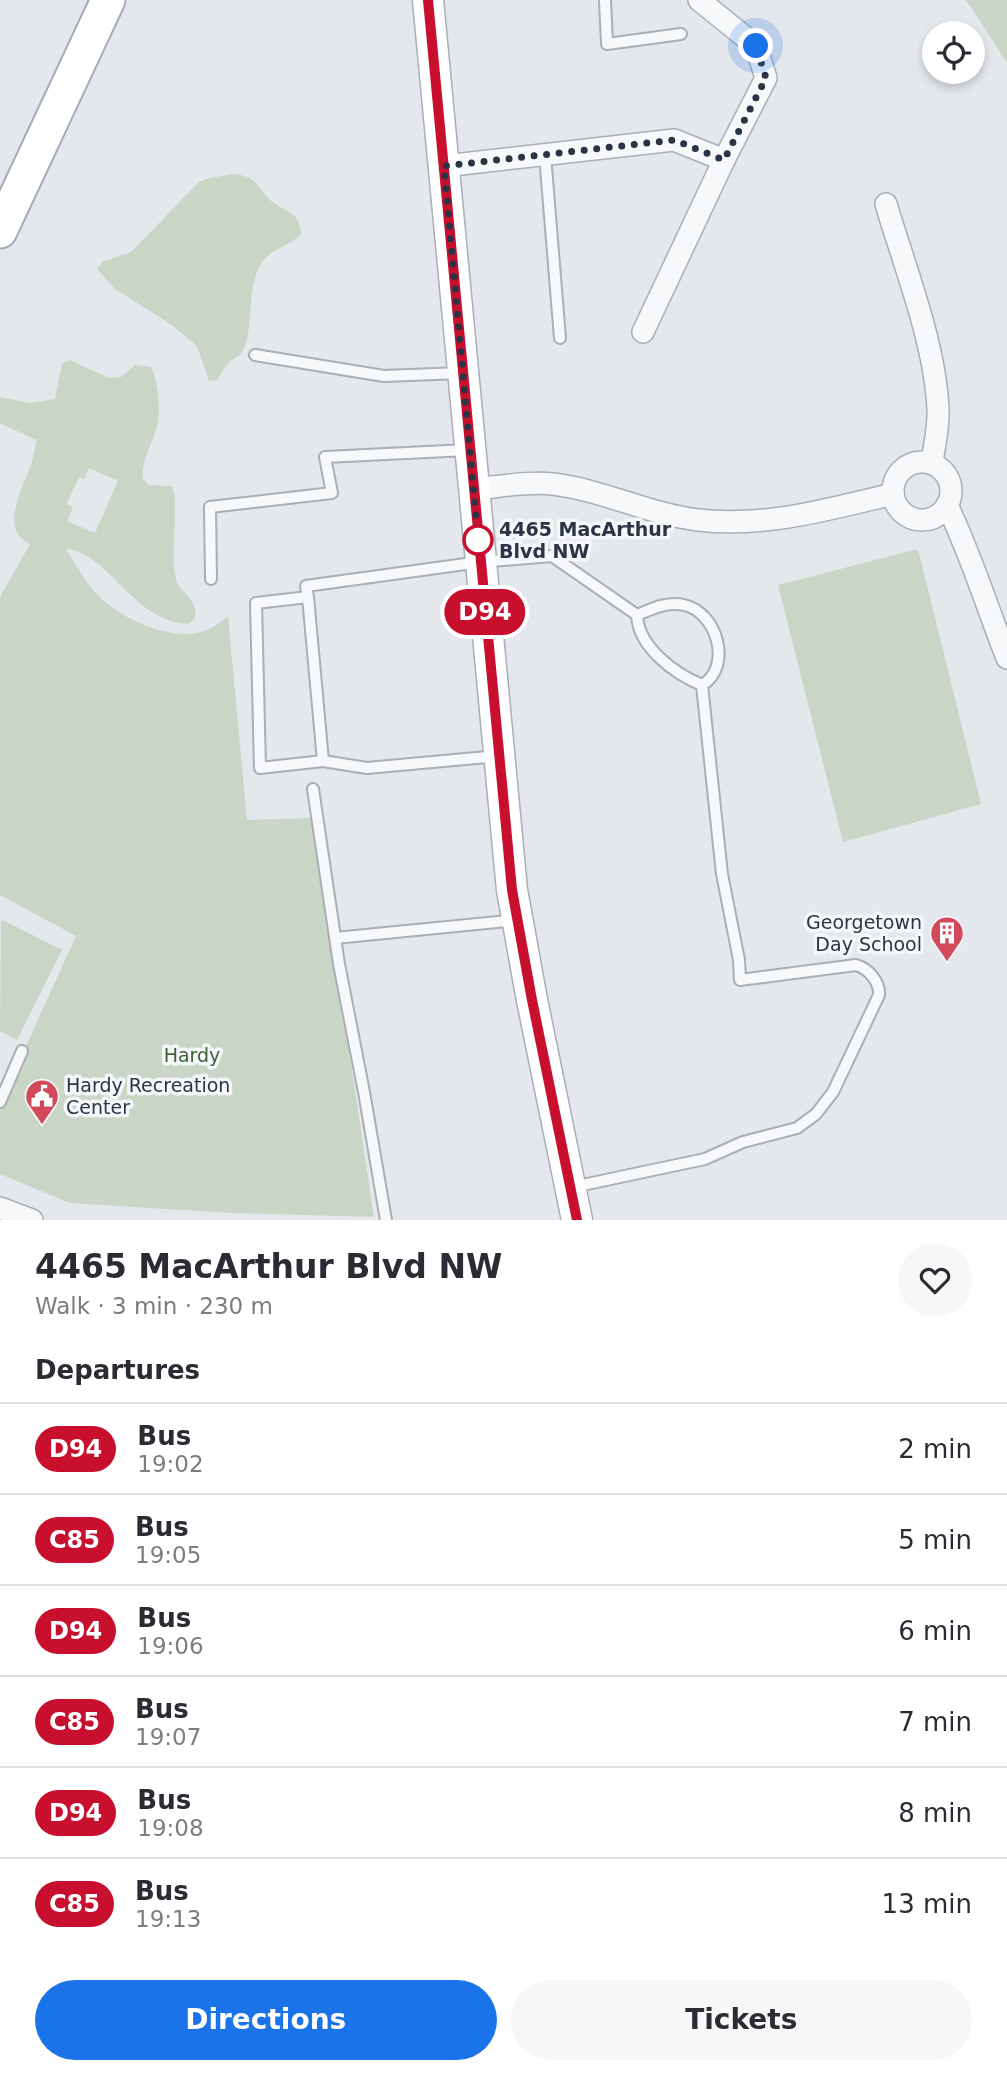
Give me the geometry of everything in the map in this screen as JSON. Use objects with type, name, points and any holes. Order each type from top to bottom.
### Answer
[{"type":"main road","points":[[0,231],[108,0]]},
{"type":"main road","points":[[428,0],[498,756],[517,920],[577,1220]]},
{"type":"street","points":[[643,332],[766,78],[756,46],[699,0]]},
{"type":"street","points":[[444,166],[674,140],[724,160]]},
{"type":"street","points":[[886,204],[935,377],[938,412],[932,463]]},
{"type":"street","points":[[932,463],[945,473],[951,489],[947,505],[934,517],[919,520],[905,514],[895,502],[893,494],[896,478],[907,466],[932,463]]},
{"type":"street","points":[[473,489],[551,484],[585,490],[680,517],[729,522],[790,517],[893,494]]},
{"type":"street","points":[[947,505],[965,544],[1007,658]]},
{"type":"street","points":[[0,1208],[32,1220]]},
{"type":"lane","points":[[605,0],[607,44],[681,34]]},
{"type":"lane","points":[[545,155],[560,338]]},
{"type":"lane","points":[[256,355],[384,376],[463,373]]},
{"type":"lane","points":[[211,579],[210,507],[332,493],[324,457],[470,450]]},
{"type":"lane","points":[[323,761],[306,586],[480,562],[552,556],[637,615]]},
{"type":"lane","points":[[308,597],[256,603],[260,768],[323,761],[366,768],[498,756]]},
{"type":"lane","points":[[637,615],[663,605],[676,604],[694,608],[706,617],[716,638],[720,658],[709,681],[702,685]]},
{"type":"lane","points":[[637,615],[637,624],[651,647],[686,678],[702,685]]},
{"type":"lane","points":[[570,1188],[705,1159],[743,1142],[797,1128],[816,1114],[828,1100],[844,1073],[877,1002],[880,990],[867,971],[856,965],[740,980],[739,960],[722,874],[702,685]]},
{"type":"lane","points":[[313,789],[335,938],[386,1220]]},
{"type":"lane","points":[[335,938],[517,920]]},
{"type":"lane","points":[[0,1102],[22,1051]]},
{"type":"green space","points":[[965,0],[1007,0],[1007,63],[985,29],[985,21],[980,21]]},
{"type":"green space","points":[[234,174],[252,179],[269,199],[290,212],[298,220],[301,234],[262,262],[254,284],[248,333],[242,352],[228,364],[217,380],[209,381],[197,346],[169,323],[115,289],[97,269],[102,262],[131,252],[199,182]]},
{"type":"green space","name":"Hardy","points":[[70,360],[109,378],[121,377],[135,365],[151,367],[153,372],[159,413],[145,459],[143,479],[149,485],[172,486],[175,503],[175,575],[180,587],[194,605],[195,619],[188,624],[168,620],[151,611],[96,562],[82,553],[66,549],[93,590],[103,600],[144,625],[191,634],[208,630],[228,616],[247,820],[314,818],[374,1217],[232,1213],[70,1203],[0,1174],[0,1103],[76,936],[0,895],[0,597],[30,544],[21,538],[14,521],[36,440],[0,423],[0,397],[30,403],[55,399],[62,363]],"holes":[[[89,468],[118,481],[95,533],[67,521],[73,507],[67,504],[79,477],[84,479]]]},
{"type":"green space","points":[[918,549],[981,804],[843,842],[778,585]]},
{"type":"green space","points":[[1,919],[62,950],[17,1040],[0,1031]]},
{"type":"bus line","name":"D94","points":[[428,0],[512,890],[577,1220]]},
{"type":"place","name":"4465 MacArthur Blvd NW","points":[[478,540]]},
{"type":"place","name":"Georgetown Day School","points":[[947,963]]},
{"type":"place","name":"Hardy Recreation Center","points":[[42,1126]]},
{"type":"route","points":[[478,540],[444,166],[674,140],[724,160],[766,78],[756,46]]}]
